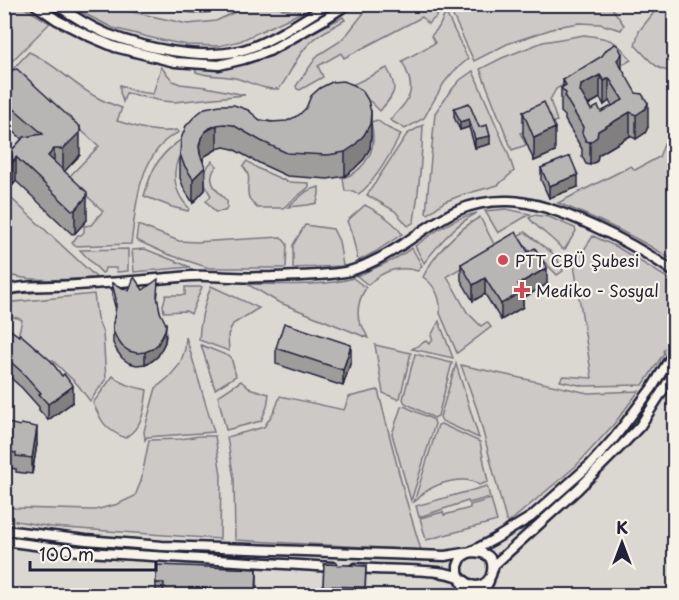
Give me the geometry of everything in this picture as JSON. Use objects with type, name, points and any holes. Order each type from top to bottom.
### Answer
[{"type":"street","points":[[34,4],[57,20],[115,47],[175,62],[219,65],[269,51],[348,4]]},
{"type":"street","points":[[55,4],[80,20],[128,40],[177,51],[218,54],[240,51],[268,40],[329,4]]},
{"type":"street","points":[[7,288],[209,276],[289,277],[344,272],[362,267],[383,256],[450,213],[479,203],[509,201],[531,204],[563,214],[645,254],[675,272]]},
{"type":"street","points":[[467,596],[458,566],[460,561],[468,552],[531,517],[591,464],[615,437],[652,388],[675,352]]},
{"type":"street","points":[[484,596],[494,565],[578,489],[640,426],[675,373]]},
{"type":"street","points":[[4,530],[86,540],[222,549],[446,556],[480,552],[490,558],[493,569],[492,575],[485,583],[469,585],[461,578],[440,572],[87,552],[4,541]]},
{"type":"street","points":[[222,549],[222,560]]},
{"type":"shaded area","points":[[5,4],[20,5],[50,23],[5,68]]},
{"type":"shaded area","points":[[230,4],[221,10],[200,13],[147,5]]},
{"type":"shaded area","points":[[441,4],[442,6],[436,17],[428,24],[422,17],[344,58],[341,53],[318,66],[323,77],[300,90],[297,89],[296,86],[318,55],[339,42],[370,5]]},
{"type":"shaded area","points":[[5,5],[674,5],[674,595],[5,595]]},
{"type":"shaded area","points":[[67,5],[100,5],[188,24],[216,21],[246,5],[277,5],[282,9],[302,12],[240,41],[219,46],[187,45],[113,28]]},
{"type":"shaded area","points":[[448,5],[610,5],[624,25],[621,30],[600,24],[580,23],[561,26],[507,44],[474,61]]},
{"type":"shaded area","points":[[660,5],[674,5],[674,70],[668,71],[658,67],[635,45],[639,31]]},
{"type":"shaded area","points":[[447,15],[468,59],[444,83],[424,118],[405,129],[390,120],[410,93],[410,80],[402,61],[435,43],[431,36]]},
{"type":"shaded area","points":[[343,17],[345,20],[306,47],[279,89],[262,87],[235,78],[196,72],[195,68],[229,67],[263,58]]},
{"type":"shaded area","points":[[584,35],[611,41],[621,48],[631,60],[624,64],[619,61],[605,61],[556,89],[550,100],[557,121],[520,133],[526,145],[512,150],[480,69],[543,42]]},
{"type":"shaded area","points":[[29,52],[91,94],[122,108],[117,121],[147,129],[177,130],[179,132],[165,141],[148,165],[136,203],[131,244],[75,246],[72,243],[78,235],[84,232],[84,226],[91,225],[103,211],[68,178],[99,146],[12,70]]},
{"type":"shaded area","points":[[161,67],[173,81],[180,84],[245,95],[174,102],[126,93],[123,102],[120,85],[134,91],[153,94]]},
{"type":"shaded area","points":[[387,68],[393,81],[394,91],[380,111],[371,102],[354,94],[355,90],[352,85]]},
{"type":"shaded area","points":[[473,71],[514,171],[498,185],[444,202],[428,214],[426,213],[435,113],[460,80]]},
{"type":"shaded area","points":[[377,120],[401,134],[370,184],[358,194],[345,191],[343,178],[360,168],[371,151],[373,133],[371,122]]},
{"type":"shaded area","points":[[423,125],[414,222],[408,226],[395,211],[367,195],[407,134]]},
{"type":"shaded area","points":[[674,129],[674,261],[618,229],[558,203],[631,166],[635,170],[659,157]]},
{"type":"shaded area","points":[[185,137],[176,166],[175,179],[178,192],[189,208],[188,211],[144,196],[158,162],[169,149]]},
{"type":"shaded area","points":[[212,161],[217,166],[213,171],[213,185],[227,201],[225,211],[215,212],[206,201],[211,196],[206,187],[205,174]]},
{"type":"shaded area","points":[[247,161],[288,182],[309,183],[309,187],[283,208],[257,208],[248,195],[249,179],[243,166]]},
{"type":"shaded area","points":[[319,187],[317,203],[288,207],[307,191]]},
{"type":"shaded area","points":[[5,193],[97,278],[39,279],[5,274]]},
{"type":"shaded area","points":[[365,205],[390,221],[402,234],[358,261],[347,221]]},
{"type":"shaded area","points":[[506,209],[530,214],[498,233],[485,211]]},
{"type":"shaded area","points":[[477,213],[454,229],[424,263],[415,246],[452,222]]},
{"type":"shaded area","points":[[534,215],[549,217],[575,228],[576,231],[565,249],[562,249],[529,218]]},
{"type":"shaded area","points":[[480,217],[496,248],[447,276],[467,312],[481,326],[487,322],[491,327],[457,353],[440,313],[437,293],[423,277],[447,243],[463,228]]},
{"type":"shaded area","points":[[138,225],[179,241],[281,237],[287,244],[286,268],[209,268],[167,254],[136,240]]},
{"type":"shaded area","points":[[305,225],[333,229],[339,241],[343,266],[293,268],[293,245]]},
{"type":"shaded area","points":[[525,232],[556,256],[563,271],[557,275],[534,251],[531,253],[517,236]]},
{"type":"shaded area","points":[[593,236],[617,247],[674,282],[674,336],[643,385],[584,386],[560,381],[564,376],[592,378],[574,265]]},
{"type":"shaded area","points":[[412,248],[422,266],[418,271],[391,270],[368,285],[357,276],[393,260]]},
{"type":"shaded area","points":[[128,249],[128,271],[117,272],[116,268],[105,268],[102,273],[80,250]]},
{"type":"shaded area","points":[[145,249],[190,267],[134,272],[132,250]]},
{"type":"shaded area","points":[[353,278],[366,288],[361,297],[358,315],[360,325],[368,338],[278,302],[247,284],[315,284]]},
{"type":"shaded area","points":[[211,286],[259,308],[233,324],[228,335],[229,351],[199,340],[203,312]]},
{"type":"shaded area","points":[[185,287],[202,287],[191,314],[186,311],[164,312],[163,305],[166,295],[185,295]]},
{"type":"shaded area","points":[[94,294],[97,318],[103,333],[106,379],[90,401],[78,385],[52,360],[45,365],[17,341],[22,320],[5,316],[4,303]]},
{"type":"shaded area","points":[[439,321],[453,358],[412,349],[426,341],[429,344],[433,340],[431,336]]},
{"type":"shaded area","points":[[186,337],[214,432],[147,437],[145,440],[144,431],[156,388],[180,364]]},
{"type":"shaded area","points":[[201,345],[231,357],[236,376],[215,389]]},
{"type":"shaded area","points":[[375,345],[411,353],[400,398],[397,399],[383,393]]},
{"type":"shaded area","points":[[415,354],[452,363],[438,416],[434,418],[405,403],[403,399]]},
{"type":"shaded area","points":[[456,364],[479,438],[442,421],[440,417]]},
{"type":"shaded area","points":[[461,365],[588,393],[639,391],[614,424],[576,466],[507,524],[477,409]]},
{"type":"shaded area","points":[[113,376],[125,384],[147,390],[140,423],[125,438],[105,425],[93,403]]},
{"type":"shaded area","points":[[241,381],[249,388],[269,394],[267,407],[261,421],[226,430],[218,396]]},
{"type":"shaded area","points":[[378,390],[421,550],[235,540],[234,479],[227,437],[264,427],[275,410],[280,396],[344,410],[349,397]]},
{"type":"shaded area","points":[[404,406],[434,420],[435,424],[411,501],[392,434],[401,407]]},
{"type":"shaded area","points":[[441,424],[480,442],[488,482],[479,485],[466,480],[444,483],[425,492],[414,502],[438,425]]},
{"type":"shaded area","points":[[215,436],[221,475],[220,539],[51,527],[5,519],[5,506],[95,510],[118,504],[135,496],[141,481],[149,440]]},
{"type":"shaded area","points":[[487,486],[490,497],[469,503],[468,501],[419,517],[416,506]]},
{"type":"shaded area","points":[[491,499],[497,521],[426,540],[420,518],[443,512],[444,515]]},
{"type":"building","points":[[615,44],[618,46],[622,54],[617,60],[636,93],[642,94],[648,103],[645,109],[636,115],[630,112],[598,131],[597,137],[590,142],[586,141],[582,133],[583,127],[565,97],[566,93],[561,88],[566,85],[563,80],[602,56]],"holes":[[[600,75],[604,81],[609,78],[623,100],[601,112],[598,106],[591,110],[580,91],[581,85]]]},
{"type":"building","points":[[17,69],[80,127],[80,132],[63,149],[54,149],[48,156],[87,192],[87,196],[75,210],[72,210],[16,157],[13,162],[11,151],[24,137],[43,134],[4,100],[4,79],[12,70]]},
{"type":"building","points":[[343,81],[363,92],[371,112],[370,124],[364,135],[345,152],[328,155],[287,153],[233,125],[224,124],[210,128],[201,138],[200,154],[205,167],[193,179],[184,165],[180,154],[181,139],[186,126],[205,108],[234,105],[248,110],[260,120],[287,121],[299,115],[306,108],[311,96],[320,88],[332,82]]},
{"type":"building","points":[[544,102],[555,128],[534,138],[523,112]]},
{"type":"building","points":[[469,103],[479,127],[487,125],[490,136],[475,139],[469,119],[460,122],[454,108]]},
{"type":"building","points":[[570,156],[578,175],[549,186],[541,168]]},
{"type":"building","points":[[516,232],[528,252],[535,248],[547,268],[518,284],[523,291],[501,304],[485,278],[473,285],[461,264]]},
{"type":"building","points":[[134,277],[143,290],[158,279],[157,296],[160,312],[166,324],[158,344],[145,352],[137,353],[122,346],[113,331],[116,299],[112,283],[129,291]]},
{"type":"building","points":[[4,303],[10,304],[4,324]]},
{"type":"building","points":[[284,323],[351,345],[343,370],[276,348]]},
{"type":"building","points":[[4,325],[19,336],[20,334],[51,361],[73,386],[48,404],[22,372],[4,356]]},
{"type":"building","points":[[4,422],[37,427],[32,458],[16,456],[16,453],[4,451]]},
{"type":"building","points":[[324,564],[366,566],[365,587],[323,586]]},
{"type":"building","points":[[157,565],[257,569],[256,591],[189,588],[189,596],[163,596],[164,583],[156,583]]},
{"type":"place","name":"PTT CBÜ Şubesi","points":[[503,260]]},
{"type":"place","name":"Mediko - Sosyal","points":[[522,290]]}]
